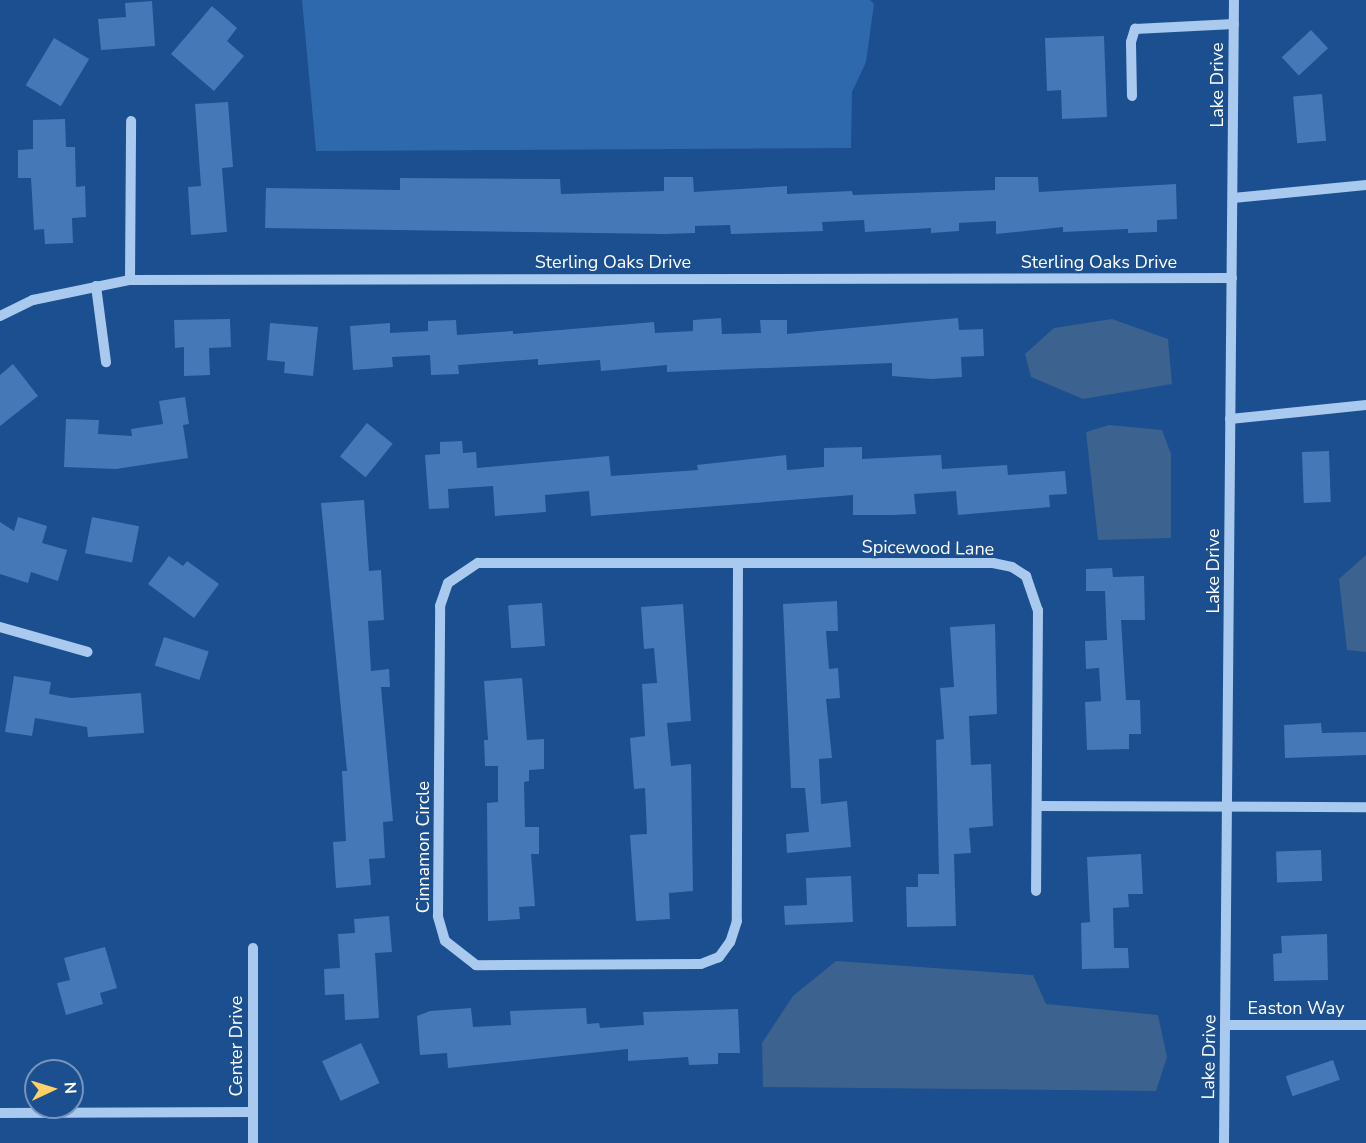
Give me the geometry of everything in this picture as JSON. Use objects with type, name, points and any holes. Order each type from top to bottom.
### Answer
[{"type":"street","name":"Lake Drive","points":[[1224,1143],[1229,807],[1234,0]]},
{"type":"street","points":[[1132,96],[1131,42],[1136,29],[1234,24]]},
{"type":"street","points":[[130,280],[131,121]]},
{"type":"street","points":[[1233,198],[1366,185]]},
{"type":"street","name":"Sterling Oaks Drive","points":[[0,316],[33,300],[130,280],[1232,278]]},
{"type":"street","points":[[96,286],[106,362]]},
{"type":"street","points":[[1230,418],[1366,405]]},
{"type":"street","name":"Cinnamon Circle","points":[[478,563],[738,564],[736,921],[730,942],[719,957],[701,964],[476,964],[458,955],[445,941],[438,916],[440,606],[448,583],[462,570],[478,563]]},
{"type":"street","name":"Spicewood Lane","points":[[738,564],[993,563],[1026,576],[1038,610],[1036,891]]},
{"type":"street","points":[[0,627],[88,652]]},
{"type":"street","points":[[1036,806],[1366,807]]},
{"type":"street","name":"Center Drive","points":[[253,948],[253,1143]]},
{"type":"street","name":"Easton Way","points":[[1227,1024],[1366,1025]]},
{"type":"street","points":[[0,1113],[253,1112]]},
{"type":"shaded area","points":[[302,0],[870,0],[874,4],[866,62],[852,92],[851,148],[316,151]]},
{"type":"shaded area","points":[[1112,319],[1168,339],[1172,384],[1083,399],[1031,377],[1025,354],[1054,328]]},
{"type":"shaded area","points":[[1109,425],[1162,430],[1171,454],[1171,538],[1098,540],[1086,432]]},
{"type":"shaded area","points":[[1366,555],[1366,652],[1347,650],[1339,579]]},
{"type":"shaded area","points":[[836,961],[1033,975],[1046,1004],[1158,1015],[1167,1057],[1156,1091],[763,1087],[762,1043],[793,996]]},
{"type":"building","points":[[152,1],[155,46],[101,50],[98,19],[126,17],[125,3]]},
{"type":"building","points":[[212,6],[237,28],[227,41],[244,56],[214,91],[171,54]]},
{"type":"building","points":[[1311,30],[1328,48],[1299,76],[1282,57]]},
{"type":"building","points":[[1104,36],[1107,117],[1062,119],[1061,90],[1047,91],[1045,38]]},
{"type":"building","points":[[54,38],[89,59],[61,106],[26,85]]},
{"type":"building","points":[[1322,94],[1326,141],[1297,143],[1293,97]]},
{"type":"building","points":[[228,102],[233,167],[222,168],[227,232],[191,235],[188,187],[201,186],[195,104]]},
{"type":"building","points":[[65,119],[66,147],[75,147],[76,187],[85,186],[86,217],[72,218],[73,243],[45,244],[44,229],[34,230],[31,178],[18,178],[18,150],[33,149],[33,120]]},
{"type":"building","points":[[664,177],[693,177],[694,192],[787,186],[787,194],[852,191],[853,195],[995,190],[995,177],[1038,177],[1039,192],[1176,184],[1177,219],[1157,220],[1157,232],[1128,233],[1128,229],[1063,232],[1063,227],[996,234],[996,221],[959,223],[959,231],[931,233],[931,228],[865,232],[864,220],[822,222],[823,231],[731,234],[730,225],[695,226],[695,233],[665,234],[265,228],[266,188],[400,190],[400,178],[560,179],[561,194],[664,191]]},
{"type":"building","points":[[721,318],[722,334],[761,333],[760,320],[787,320],[787,334],[958,318],[959,330],[983,329],[984,356],[961,357],[962,377],[931,379],[892,376],[892,363],[667,372],[667,365],[601,371],[600,360],[538,365],[538,359],[458,365],[459,374],[431,375],[430,355],[392,357],[393,367],[353,370],[350,326],[390,323],[390,333],[428,331],[428,321],[456,320],[457,335],[513,331],[513,334],[654,322],[655,333],[693,331],[693,320]]},
{"type":"building","points":[[230,319],[231,347],[209,348],[210,375],[184,376],[184,347],[175,348],[174,320]]},
{"type":"building","points":[[270,323],[318,327],[313,376],[284,373],[285,362],[267,360]]},
{"type":"building","points":[[13,364],[38,396],[0,426],[0,375]]},
{"type":"building","points":[[185,397],[189,424],[183,425],[188,458],[116,469],[64,467],[66,419],[99,420],[98,434],[132,436],[131,429],[163,424],[159,401]]},
{"type":"building","points":[[367,423],[393,444],[366,477],[340,456]]},
{"type":"building","points":[[462,441],[463,453],[476,452],[477,468],[609,456],[611,476],[698,470],[697,465],[786,455],[787,470],[824,467],[824,448],[862,447],[862,459],[941,455],[942,469],[1007,465],[1008,475],[1065,471],[1067,494],[1049,495],[1050,507],[958,515],[956,491],[914,494],[916,514],[853,515],[853,495],[591,516],[589,491],[545,495],[546,512],[495,516],[493,486],[448,489],[449,508],[429,509],[425,455],[440,454],[440,442]]},
{"type":"building","points":[[1329,451],[1331,502],[1304,503],[1302,452]]},
{"type":"building","points":[[364,500],[369,571],[381,570],[384,620],[368,621],[371,671],[389,669],[390,687],[381,687],[393,821],[383,822],[385,858],[369,859],[371,885],[336,888],[333,842],[346,841],[342,771],[347,771],[321,503]]},
{"type":"building","points":[[18,517],[47,526],[42,543],[67,550],[58,581],[31,572],[28,583],[0,574],[0,522],[14,531]]},
{"type":"building","points":[[92,517],[139,526],[132,562],[85,553]]},
{"type":"building","points":[[169,556],[183,566],[187,561],[219,584],[194,618],[148,584]]},
{"type":"building","points":[[1112,568],[1113,577],[1144,576],[1145,620],[1121,620],[1126,700],[1140,700],[1141,734],[1129,734],[1129,749],[1087,750],[1085,702],[1101,701],[1099,668],[1086,669],[1085,641],[1107,640],[1105,591],[1086,591],[1086,569]]},
{"type":"building","points":[[837,601],[838,631],[826,631],[829,669],[838,668],[840,698],[826,699],[832,758],[819,759],[821,804],[847,801],[851,847],[787,853],[786,834],[809,832],[805,788],[791,788],[783,604]]},
{"type":"building","points":[[542,603],[545,646],[511,648],[508,605]]},
{"type":"building","points":[[683,604],[691,721],[667,723],[671,766],[691,764],[693,891],[669,893],[670,919],[636,921],[630,835],[647,834],[645,788],[634,789],[630,738],[645,736],[642,684],[657,683],[654,648],[644,649],[641,607]]},
{"type":"building","points":[[995,624],[997,714],[969,716],[971,765],[991,764],[993,826],[969,828],[971,853],[954,854],[956,926],[907,927],[906,887],[918,887],[918,874],[939,874],[936,740],[944,739],[940,688],[954,687],[950,627]]},
{"type":"building","points":[[164,637],[209,652],[199,680],[155,666]]},
{"type":"building","points":[[14,676],[51,682],[49,694],[71,698],[141,693],[144,733],[88,737],[87,727],[35,718],[32,736],[5,732]]},
{"type":"building","points":[[522,678],[527,740],[544,739],[544,769],[529,770],[529,781],[524,782],[525,827],[539,827],[539,854],[531,854],[535,906],[519,907],[520,919],[488,921],[487,803],[498,802],[498,766],[485,766],[484,740],[488,740],[484,681]]},
{"type":"building","points":[[1321,723],[1322,733],[1366,732],[1366,755],[1285,758],[1284,725]]},
{"type":"building","points":[[1321,850],[1322,881],[1277,883],[1276,852]]},
{"type":"building","points":[[1141,854],[1143,894],[1128,894],[1129,907],[1113,908],[1114,948],[1128,948],[1129,968],[1082,969],[1081,923],[1090,922],[1087,857]]},
{"type":"building","points":[[851,876],[853,922],[785,925],[784,906],[807,905],[806,878]]},
{"type":"building","points":[[389,916],[392,952],[375,953],[379,1018],[345,1020],[344,994],[325,995],[324,969],[340,968],[338,934],[355,933],[354,919]]},
{"type":"building","points":[[1327,934],[1328,980],[1274,981],[1273,954],[1282,953],[1281,936]]},
{"type":"building","points":[[105,947],[117,988],[100,993],[103,1004],[66,1015],[57,983],[70,980],[64,958]]},
{"type":"building","points":[[471,1008],[473,1027],[511,1025],[510,1011],[586,1008],[587,1024],[599,1023],[600,1028],[644,1025],[643,1012],[738,1009],[740,1053],[718,1053],[718,1064],[689,1065],[688,1057],[628,1061],[628,1049],[448,1068],[447,1053],[420,1055],[417,1016],[430,1011]]},
{"type":"building","points":[[361,1043],[380,1083],[341,1101],[322,1061]]},
{"type":"building","points":[[1333,1060],[1340,1080],[1293,1096],[1286,1076]]}]
